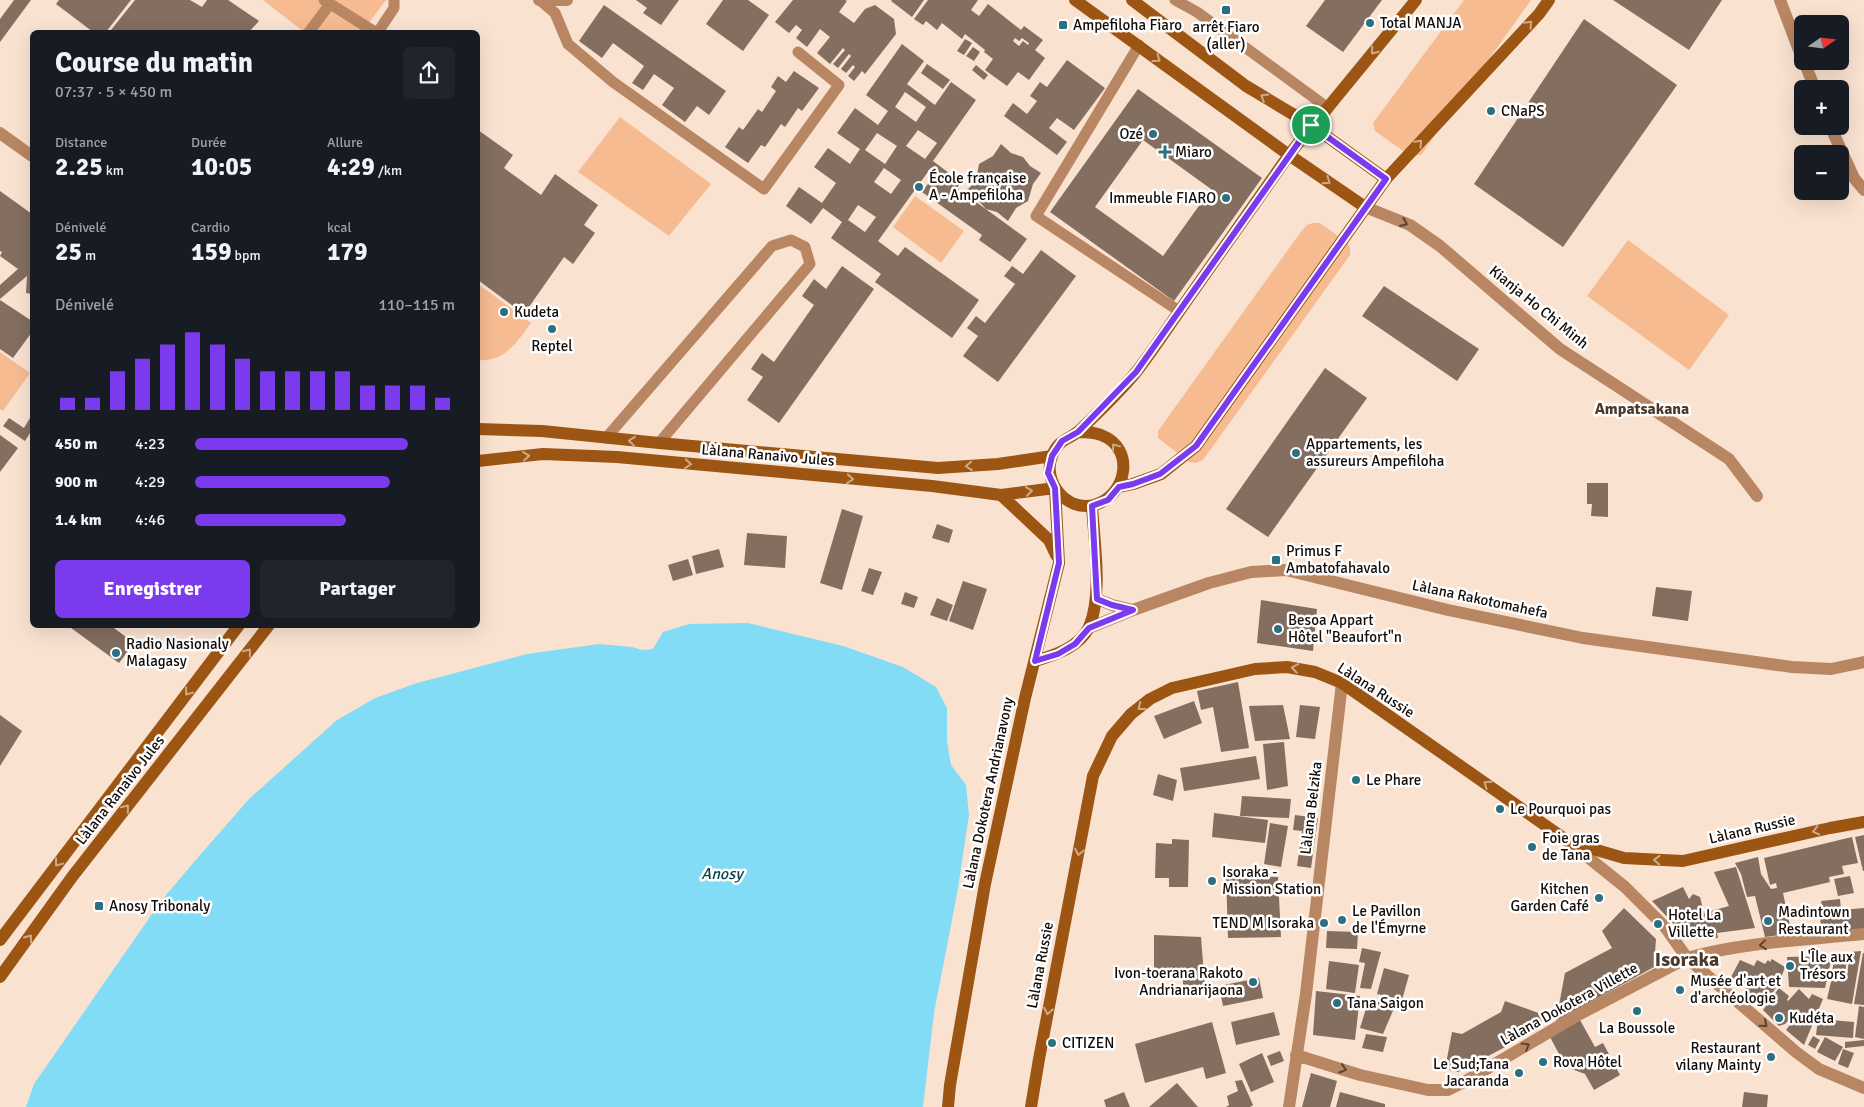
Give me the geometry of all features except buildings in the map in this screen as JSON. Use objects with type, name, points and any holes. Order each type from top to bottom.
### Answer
[{"type":"main road","name":"Kianja Ho Chi Minh","points":[[1075,0],[1289,155],[1365,207]]},
{"type":"main road","points":[[1132,0],[1246,86],[1311,125],[1386,179]]},
{"type":"main road","points":[[1078,432],[1102,435],[1112,442],[1120,452],[1124,464],[1124,476],[1119,487],[1108,500],[1092,506],[1076,505],[1063,497],[1055,488],[1048,473],[1052,456],[1062,441],[1078,432],[1136,372],[1311,125],[1328,108],[1416,0]]},
{"type":"main road","points":[[1119,487],[1160,474],[1196,446],[1386,179],[1539,14],[1549,0]]},
{"type":"main road","name":"Làlana Ranaivo Jules","points":[[480,429],[542,431],[659,444],[938,468],[998,464],[1052,456]]},
{"type":"main road","name":"Làlana Ranaivo Jules","points":[[480,461],[543,454],[617,457],[922,485],[1001,496],[1055,488]]},
{"type":"main road","name":"Làlana Dokotera Andrianavony","points":[[948,1107],[950,1085],[984,884],[1025,698],[1059,563],[1055,488]]},
{"type":"main road","points":[[1001,496],[1049,540],[1059,563]]},
{"type":"main road","points":[[1035,661],[1058,654],[1075,644],[1089,628],[1097,599],[1092,506]]},
{"type":"main road","name":"Làlana Ranaivo Jules","points":[[0,940],[237,628]]},
{"type":"main road","name":"Làlana Ranaivo Jules","points":[[0,977],[72,877],[267,628]]},
{"type":"main road","name":"Làlana Russie","points":[[1031,1107],[1093,776],[1112,736],[1131,714],[1150,699],[1172,688],[1255,669],[1287,667],[1315,672],[1342,683],[1570,842],[1624,858],[1683,862],[1864,822]]},
{"type":"street","points":[[540,1],[567,0]]},
{"type":"street","points":[[1780,0],[1794,37]]},
{"type":"street","points":[[0,133],[30,155]]},
{"type":"street","points":[[1834,135],[1854,178],[1864,190]]},
{"type":"street","name":"Kianja Ho Chi Minh","points":[[1365,207],[1410,225],[1440,246],[1560,349],[1729,459],[1757,496]]},
{"type":"street","name":"Làlana Rakotomahefa","points":[[1089,628],[1209,583],[1251,572],[1286,570],[1448,610],[1583,638],[1792,666],[1831,669],[1864,662]]},
{"type":"street","points":[[1097,599],[1133,610]]},
{"type":"street","name":"Làlana Belzika","points":[[1289,1107],[1306,994],[1342,683]]},
{"type":"street","points":[[1570,842],[1625,887],[1665,927],[1688,958],[1796,1052],[1818,1070],[1864,1088]]},
{"type":"street","name":"Làlana Dokotera Villette","points":[[1296,1055],[1360,1075],[1428,1090],[1448,1090],[1578,1015],[1688,958],[1740,947],[1864,934]]},
{"type":"lane","points":[[378,30],[394,8],[394,0]]},
{"type":"lane","points":[[1175,0],[1197,12],[1328,108]]},
{"type":"lane","points":[[540,1],[555,14],[568,44],[612,82],[764,189],[839,85],[798,52]]},
{"type":"lane","points":[[310,30],[327,2],[373,30]]},
{"type":"lane","points":[[1139,45],[1036,216],[1179,311]]},
{"type":"lane","points":[[606,438],[772,246],[791,240],[804,248],[810,264],[659,444]]},
{"type":"shaded area","points":[[263,0],[386,0],[364,30],[301,30]]},
{"type":"shaded area","points":[[1464,0],[1531,0],[1421,155],[1410,156],[1375,131],[1373,123]]},
{"type":"shaded area","points":[[620,117],[711,184],[669,236],[578,172]]},
{"type":"shaded area","points":[[915,196],[964,231],[941,263],[893,227]]},
{"type":"shaded area","points":[[1320,223],[1348,243],[1350,255],[1203,460],[1196,463],[1189,462],[1158,438],[1158,431],[1300,233],[1307,225]]},
{"type":"shaded area","points":[[1628,240],[1729,315],[1689,370],[1587,296]]},
{"type":"shaded area","points":[[480,285],[531,323],[509,350],[503,355],[480,360]]},
{"type":"shaded area","points":[[0,352],[30,373],[3,411],[0,409]]},
{"type":"water","name":"Anosy","points":[[748,623],[843,646],[903,667],[936,687],[947,708],[947,741],[951,765],[966,785],[969,815],[957,894],[934,1013],[923,1107],[26,1107],[34,1084],[161,901],[249,799],[337,720],[375,698],[417,683],[527,654],[599,644],[632,647],[642,650],[653,649],[663,632],[689,624]]},
{"type":"place","name":"arrêt Fiaro (aller)","points":[[1226,10]]},
{"type":"place","name":"Total MANJA","points":[[1370,23]]},
{"type":"place","name":"Ampefiloha Fiaro","points":[[1063,25]]},
{"type":"place","name":"CNaPS","points":[[1491,111]]},
{"type":"place","name":"Ozé","points":[[1153,134]]},
{"type":"place","name":"Miaro","points":[[1165,152]]},
{"type":"place","name":"École française A - Ampefiloha","points":[[919,187]]},
{"type":"place","name":"Immeuble FIARO","points":[[1226,198]]},
{"type":"place","name":"Kudeta","points":[[504,312]]},
{"type":"place","name":"Reptel","points":[[552,329]]},
{"type":"place","name":"Appartements, les assureurs Ampefiloha","points":[[1296,453]]},
{"type":"place","name":"Primus F Ambatofahavalo","points":[[1276,560]]},
{"type":"place","name":"Besoa Appart Hôtel \"Beaufort\"n","points":[[1278,629]]},
{"type":"place","name":"Radio Nasionaly Malagasy","points":[[116,653]]},
{"type":"place","name":"Le Phare","points":[[1356,780]]},
{"type":"place","name":"Le Pourquoi pas","points":[[1500,809]]},
{"type":"place","name":"Foie gras de Tana","points":[[1532,847]]},
{"type":"place","name":"Isoraka - Mission Station","points":[[1212,881]]},
{"type":"place","name":"Kitchen Garden Café","points":[[1599,898]]},
{"type":"place","name":"Anosy Tribonaly","points":[[99,906]]},
{"type":"place","name":"Le Pavillon de l'Émyrne","points":[[1342,920]]},
{"type":"place","name":"Madintown Restaurant","points":[[1768,921]]},
{"type":"place","name":"TEND M Isoraka","points":[[1324,923]]},
{"type":"place","name":"Hotel La Villette","points":[[1658,924]]},
{"type":"place","name":"L'Île aux Trésors","points":[[1790,966]]},
{"type":"place","name":"Ivon-toerana Rakoto Andrianarijaona","points":[[1253,982]]},
{"type":"place","name":"Musée d'art et d'archéologie","points":[[1680,990]]},
{"type":"place","name":"Tana Saigon","points":[[1337,1003]]},
{"type":"place","name":"La Boussole","points":[[1637,1011]]},
{"type":"place","name":"Kudéta","points":[[1779,1018]]},
{"type":"place","name":"CITIZEN","points":[[1052,1043]]},
{"type":"place","name":"Restaurant vilany Mainty","points":[[1771,1057]]},
{"type":"place","name":"Rova Hôtel","points":[[1543,1062]]},
{"type":"place","name":"Le Sud;Tana Jacaranda","points":[[1519,1073]]},
{"type":"district","name":"Ampatsakana","points":[[1642,408]]},
{"type":"district","name":"Isoraka","points":[[1687,959]]},
{"type":"route","points":[[1311,125],[1386,179],[1196,446],[1160,474],[1119,487],[1108,500],[1092,506],[1097,599],[1133,610],[1089,628],[1075,644],[1058,654],[1035,661],[1059,563],[1055,488],[1048,473],[1052,456],[1062,441],[1078,432],[1136,372],[1311,125]]}]
